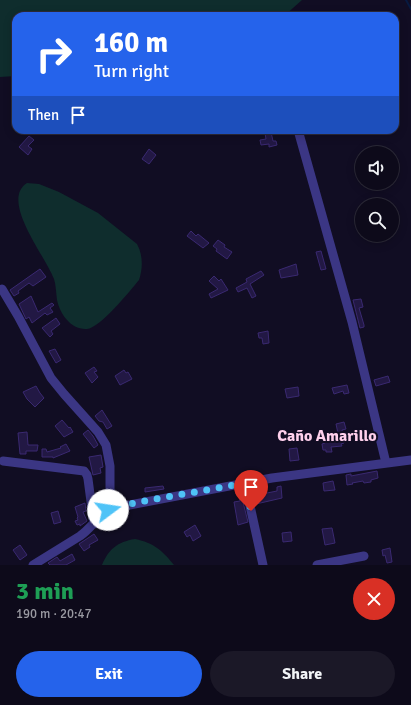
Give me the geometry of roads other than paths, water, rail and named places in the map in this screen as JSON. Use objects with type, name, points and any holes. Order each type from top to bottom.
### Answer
[{"type":"street","points":[[299,134],[352,322],[386,463]]},
{"type":"street","points":[[2,290],[18,316],[51,378],[98,432],[106,445],[110,466],[110,509]]},
{"type":"street","points":[[33,565],[80,536],[94,524],[103,512],[110,509],[245,483],[411,460]]},
{"type":"street","points":[[3,461],[84,471],[88,479],[94,524]]},
{"type":"street","points":[[245,483],[263,565]]},
{"type":"street","points":[[317,565],[364,556]]},
{"type":"waterway","points":[[406,0],[411,9]]},
{"type":"district","name":"Caño Amarillo","points":[[327,436]]}]
